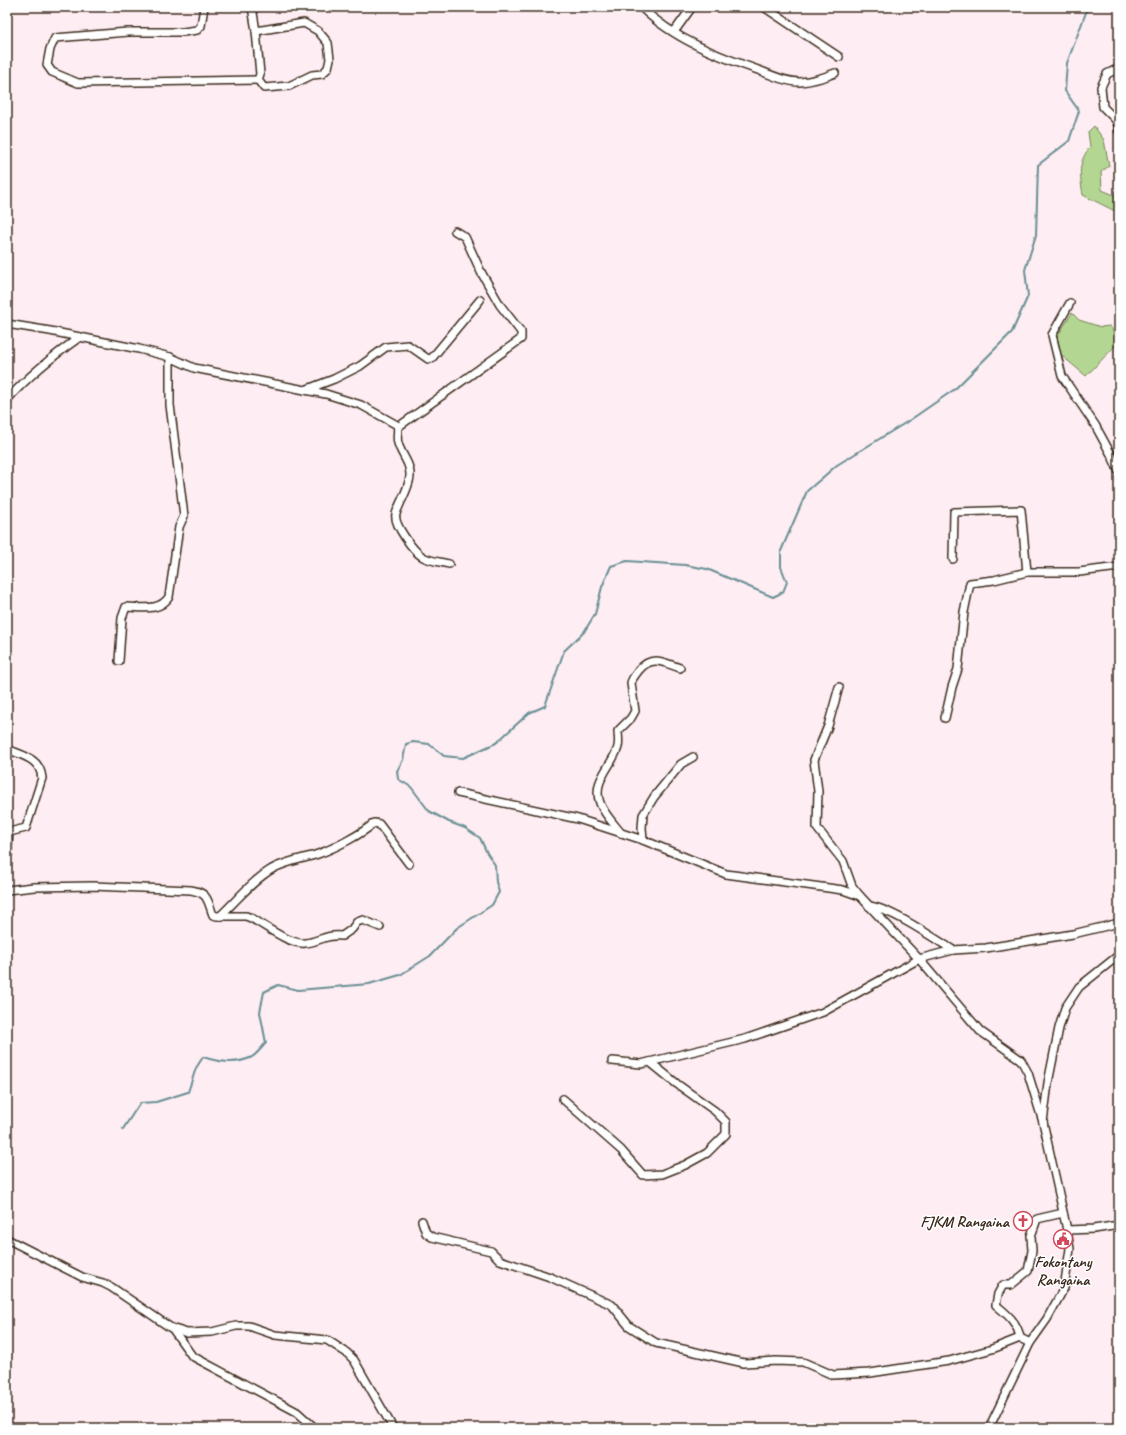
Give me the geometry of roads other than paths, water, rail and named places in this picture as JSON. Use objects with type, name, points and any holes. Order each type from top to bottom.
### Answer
[{"type":"street","points":[[204,7],[201,26],[197,30],[183,32],[128,32],[55,38],[50,49],[47,65],[52,72],[78,83],[258,80]]},
{"type":"street","points":[[252,7],[260,74],[258,80]]},
{"type":"street","points":[[641,7],[652,18],[705,51],[783,79],[798,82],[820,79],[835,73]]},
{"type":"street","points":[[674,32],[692,7]]},
{"type":"street","points":[[764,7],[839,57]]},
{"type":"street","points":[[256,31],[304,24],[318,31],[328,43],[330,59],[328,68],[322,74],[312,75],[289,86],[264,88],[258,80]]},
{"type":"street","points":[[1119,68],[1106,74],[1101,87],[1103,107],[1117,122],[1119,131]]},
{"type":"street","points":[[398,427],[521,339],[521,332],[500,305],[481,272],[465,237],[455,232]]},
{"type":"street","points":[[304,390],[334,379],[360,366],[386,347],[408,344],[428,359],[432,358],[480,300]]},
{"type":"street","points":[[1070,304],[1052,335],[1062,376],[1095,425],[1119,472]]},
{"type":"street","points":[[7,324],[80,337],[170,357],[194,368],[326,394],[361,405],[397,425],[398,427]]},
{"type":"street","points":[[7,400],[48,360],[80,337]]},
{"type":"street","points":[[119,661],[122,618],[126,607],[158,607],[164,604],[169,597],[179,527],[184,516],[170,405],[170,357]]},
{"type":"street","points":[[398,427],[397,442],[408,464],[410,476],[407,492],[396,516],[396,522],[413,548],[423,557],[449,564]]},
{"type":"street","points":[[953,559],[954,512],[1021,510],[1027,572]]},
{"type":"street","points":[[945,718],[958,669],[964,612],[970,583],[994,580],[1027,572],[1079,572],[1119,567]]},
{"type":"street","points":[[621,833],[600,803],[597,787],[618,750],[618,731],[636,711],[631,683],[632,679],[644,664],[656,660],[680,668]]},
{"type":"street","points":[[839,687],[828,726],[814,760],[818,791],[817,828],[843,861],[852,886],[860,896],[919,959],[980,1031],[1021,1060],[1028,1073],[1043,1122],[1067,1230],[1070,1250],[1064,1288],[1047,1318],[1030,1343],[988,1428]]},
{"type":"street","points":[[7,749],[35,761],[41,770],[42,778],[26,828],[9,832],[7,861]]},
{"type":"street","points":[[643,840],[642,828],[644,815],[654,797],[681,764],[693,757]]},
{"type":"street","points":[[458,793],[578,819],[643,840],[726,874],[843,890],[860,896]]},
{"type":"street","points":[[220,916],[253,883],[272,870],[293,860],[319,853],[367,830],[374,823],[379,824],[409,864]]},
{"type":"street","points":[[7,890],[34,887],[93,886],[191,890],[201,892],[207,898],[213,915],[246,916],[252,918],[298,944],[307,943],[325,936],[342,936],[357,922],[364,920],[380,927]]},
{"type":"street","points":[[869,906],[877,907],[888,912],[953,950]]},
{"type":"street","points":[[612,1061],[641,1064],[745,1039],[823,1012],[919,959],[953,950],[986,948],[1073,934],[1119,923]]},
{"type":"street","points":[[1043,1122],[1048,1083],[1059,1028],[1065,1008],[1079,987],[1119,955]]},
{"type":"street","points":[[563,1099],[621,1150],[643,1175],[662,1174],[685,1165],[707,1153],[726,1134],[726,1122],[715,1111],[677,1084],[650,1062]]},
{"type":"street","points":[[1020,1338],[1019,1331],[1008,1315],[996,1305],[998,1294],[1003,1285],[1011,1285],[1028,1271],[1032,1251],[1031,1236],[1037,1219],[1063,1213]]},
{"type":"street","points":[[422,1221],[426,1233],[432,1237],[491,1251],[500,1260],[550,1278],[612,1305],[629,1326],[656,1342],[744,1363],[776,1361],[803,1362],[833,1375],[870,1373],[949,1361],[992,1349],[1020,1338],[1030,1343]]},
{"type":"street","points":[[1067,1230],[1094,1229],[1119,1225]]},
{"type":"street","points":[[7,1239],[82,1277],[111,1287],[171,1328],[187,1333],[212,1332],[236,1326],[249,1326],[275,1335],[327,1340],[347,1353],[354,1360],[393,1428]]},
{"type":"street","points":[[171,1328],[192,1356],[297,1412],[315,1428]]},
{"type":"waterway","points":[[123,1129],[140,1103],[156,1102],[188,1092],[196,1068],[203,1057],[234,1062],[246,1060],[256,1054],[266,1043],[260,1012],[264,992],[278,985],[298,990],[369,984],[400,975],[430,956],[457,928],[492,905],[499,892],[496,882],[495,865],[480,838],[465,828],[449,822],[429,811],[411,787],[398,779],[397,771],[403,760],[406,744],[413,742],[429,744],[444,756],[463,758],[496,743],[529,713],[545,706],[564,651],[584,632],[595,614],[602,587],[611,566],[627,561],[685,565],[707,569],[773,597],[783,592],[787,582],[781,567],[781,551],[807,491],[837,465],[910,420],[955,389],[1012,332],[1028,296],[1025,270],[1036,235],[1038,165],[1069,141],[1079,111],[1065,91],[1067,63],[1088,7]]},
{"type":"place","name":"FJKM Rangaina","points":[[1023,1221]]},
{"type":"place","name":"Fokontany Rangaina","points":[[1063,1239]]}]
